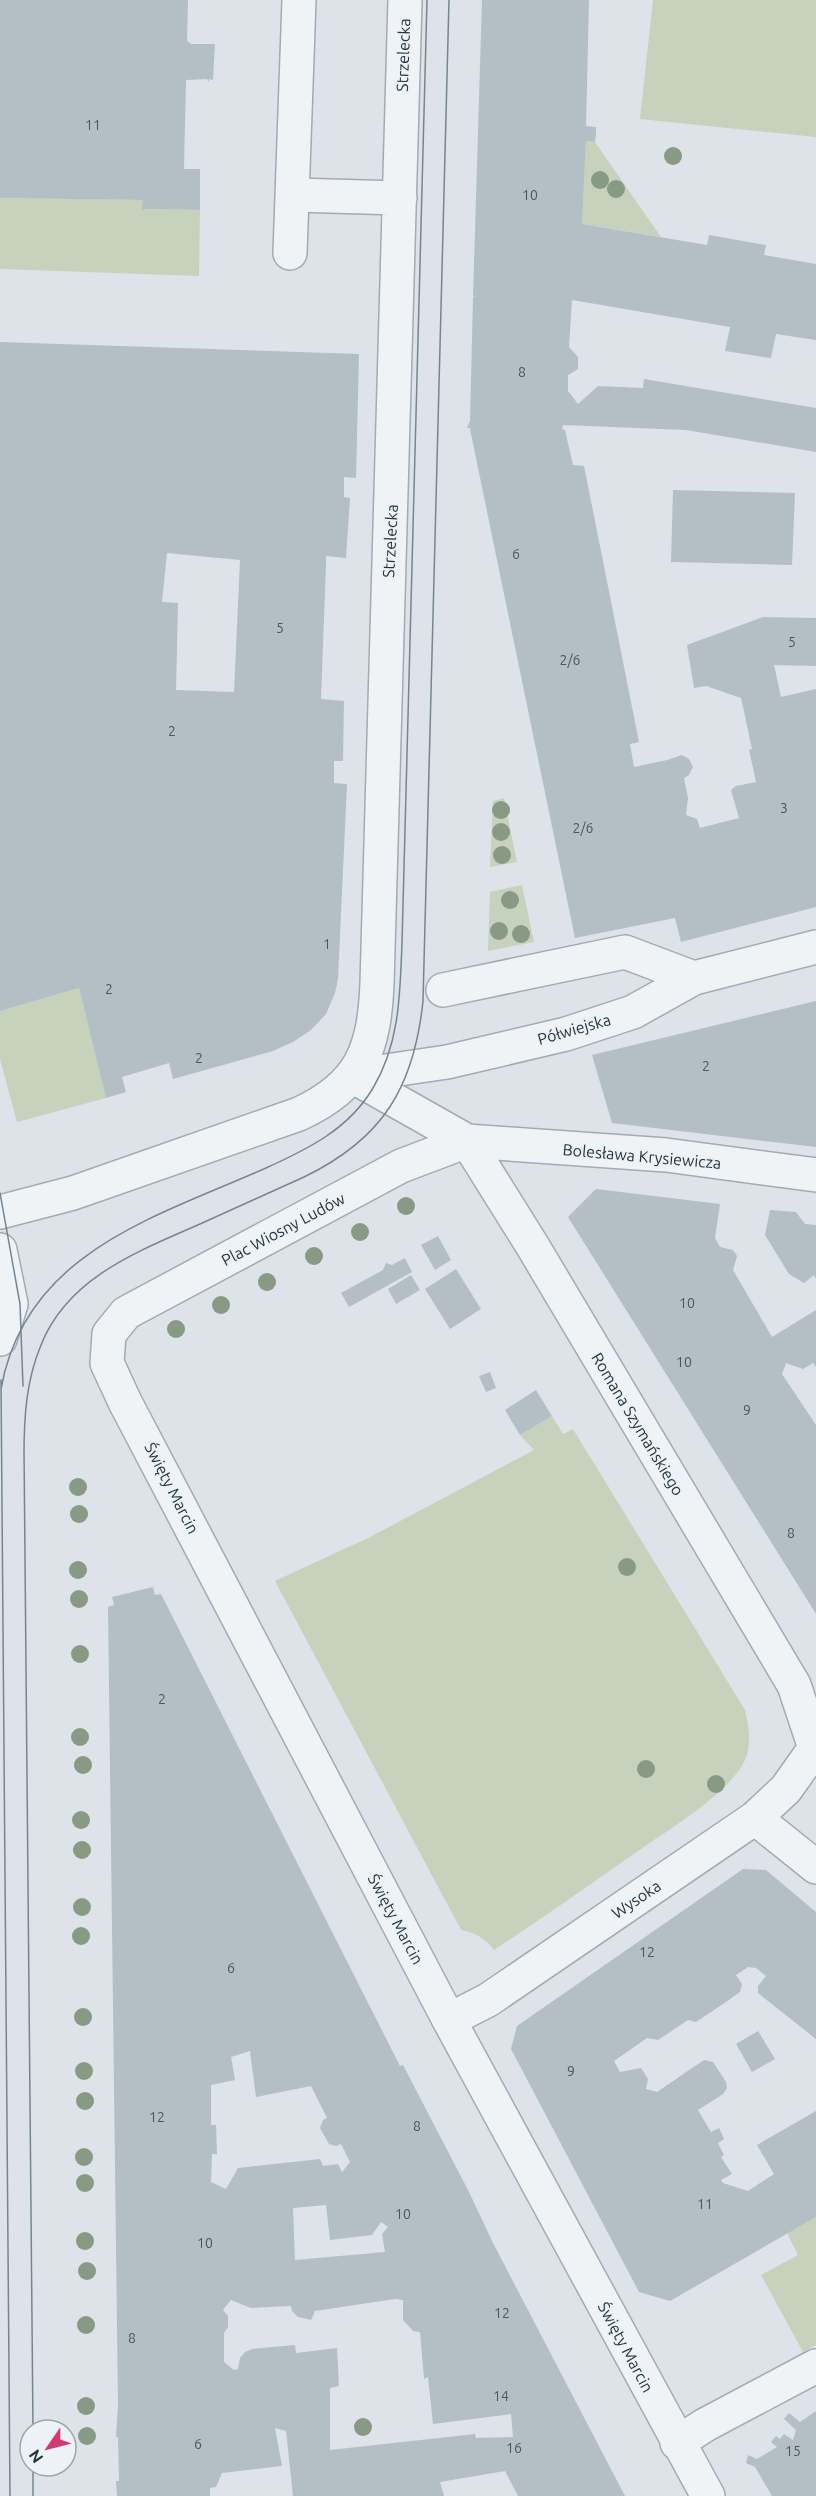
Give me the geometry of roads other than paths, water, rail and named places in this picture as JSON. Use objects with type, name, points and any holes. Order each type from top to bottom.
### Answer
[{"type":"street","points":[[290,253],[294,195],[299,0]]},
{"type":"street","name":"Strzelecka","points":[[352,1076],[372,1036],[376,998],[405,0]]},
{"type":"street","points":[[294,195],[400,198]]},
{"type":"street","name":"Półwiejska","points":[[352,1076],[447,1062],[566,1034],[633,1012],[694,978],[816,947]]},
{"type":"street","points":[[442,990],[625,952],[694,978]]},
{"type":"street","points":[[0,1212],[74,1193],[299,1114],[330,1098],[352,1076]]},
{"type":"street","name":"Romana Szymańskiego","points":[[352,1076],[467,1142],[532,1245],[795,1685],[815,1748],[786,1789],[755,1818]]},
{"type":"street","name":"Bolesława Krysiewicza","points":[[467,1142],[666,1155],[816,1175]]},
{"type":"street","name":"Plac Wiosny Ludów","points":[[109,1334],[126,1312],[401,1166],[467,1142]]},
{"type":"street","points":[[0,1251],[10,1304],[0,1338]]},
{"type":"street","name":"Święty Marcin","points":[[109,1334],[107,1363],[126,1402],[449,2020],[677,2443],[708,2496]]},
{"type":"street","points":[[755,1818],[816,1867]]},
{"type":"street","name":"Wysoka","points":[[449,2020],[488,2000],[755,1818]]},
{"type":"street","points":[[677,2443],[705,2425],[816,2367]]},
{"type":"tram line","points":[[1,1389],[15,1342],[37,1304],[66,1272],[101,1246],[140,1223],[282,1161],[326,1136],[352,1115],[363,1102],[373,1088],[389,1053],[397,1017],[402,943],[427,0]]},
{"type":"tram line","points":[[24,1456],[25,1413],[32,1372],[41,1345],[53,1321],[69,1301],[87,1284],[130,1256],[304,1177],[355,1146],[390,1107],[412,1059],[419,1032],[423,1001],[449,0]]},
{"type":"tram line","points":[[0,1193],[20,1304],[23,1386]]},
{"type":"tram line","points":[[1,1380],[10,2496]]},
{"type":"tram line","points":[[24,1449],[33,2418]]},
{"type":"tram line","points":[[33,2478],[33,2496]]}]
